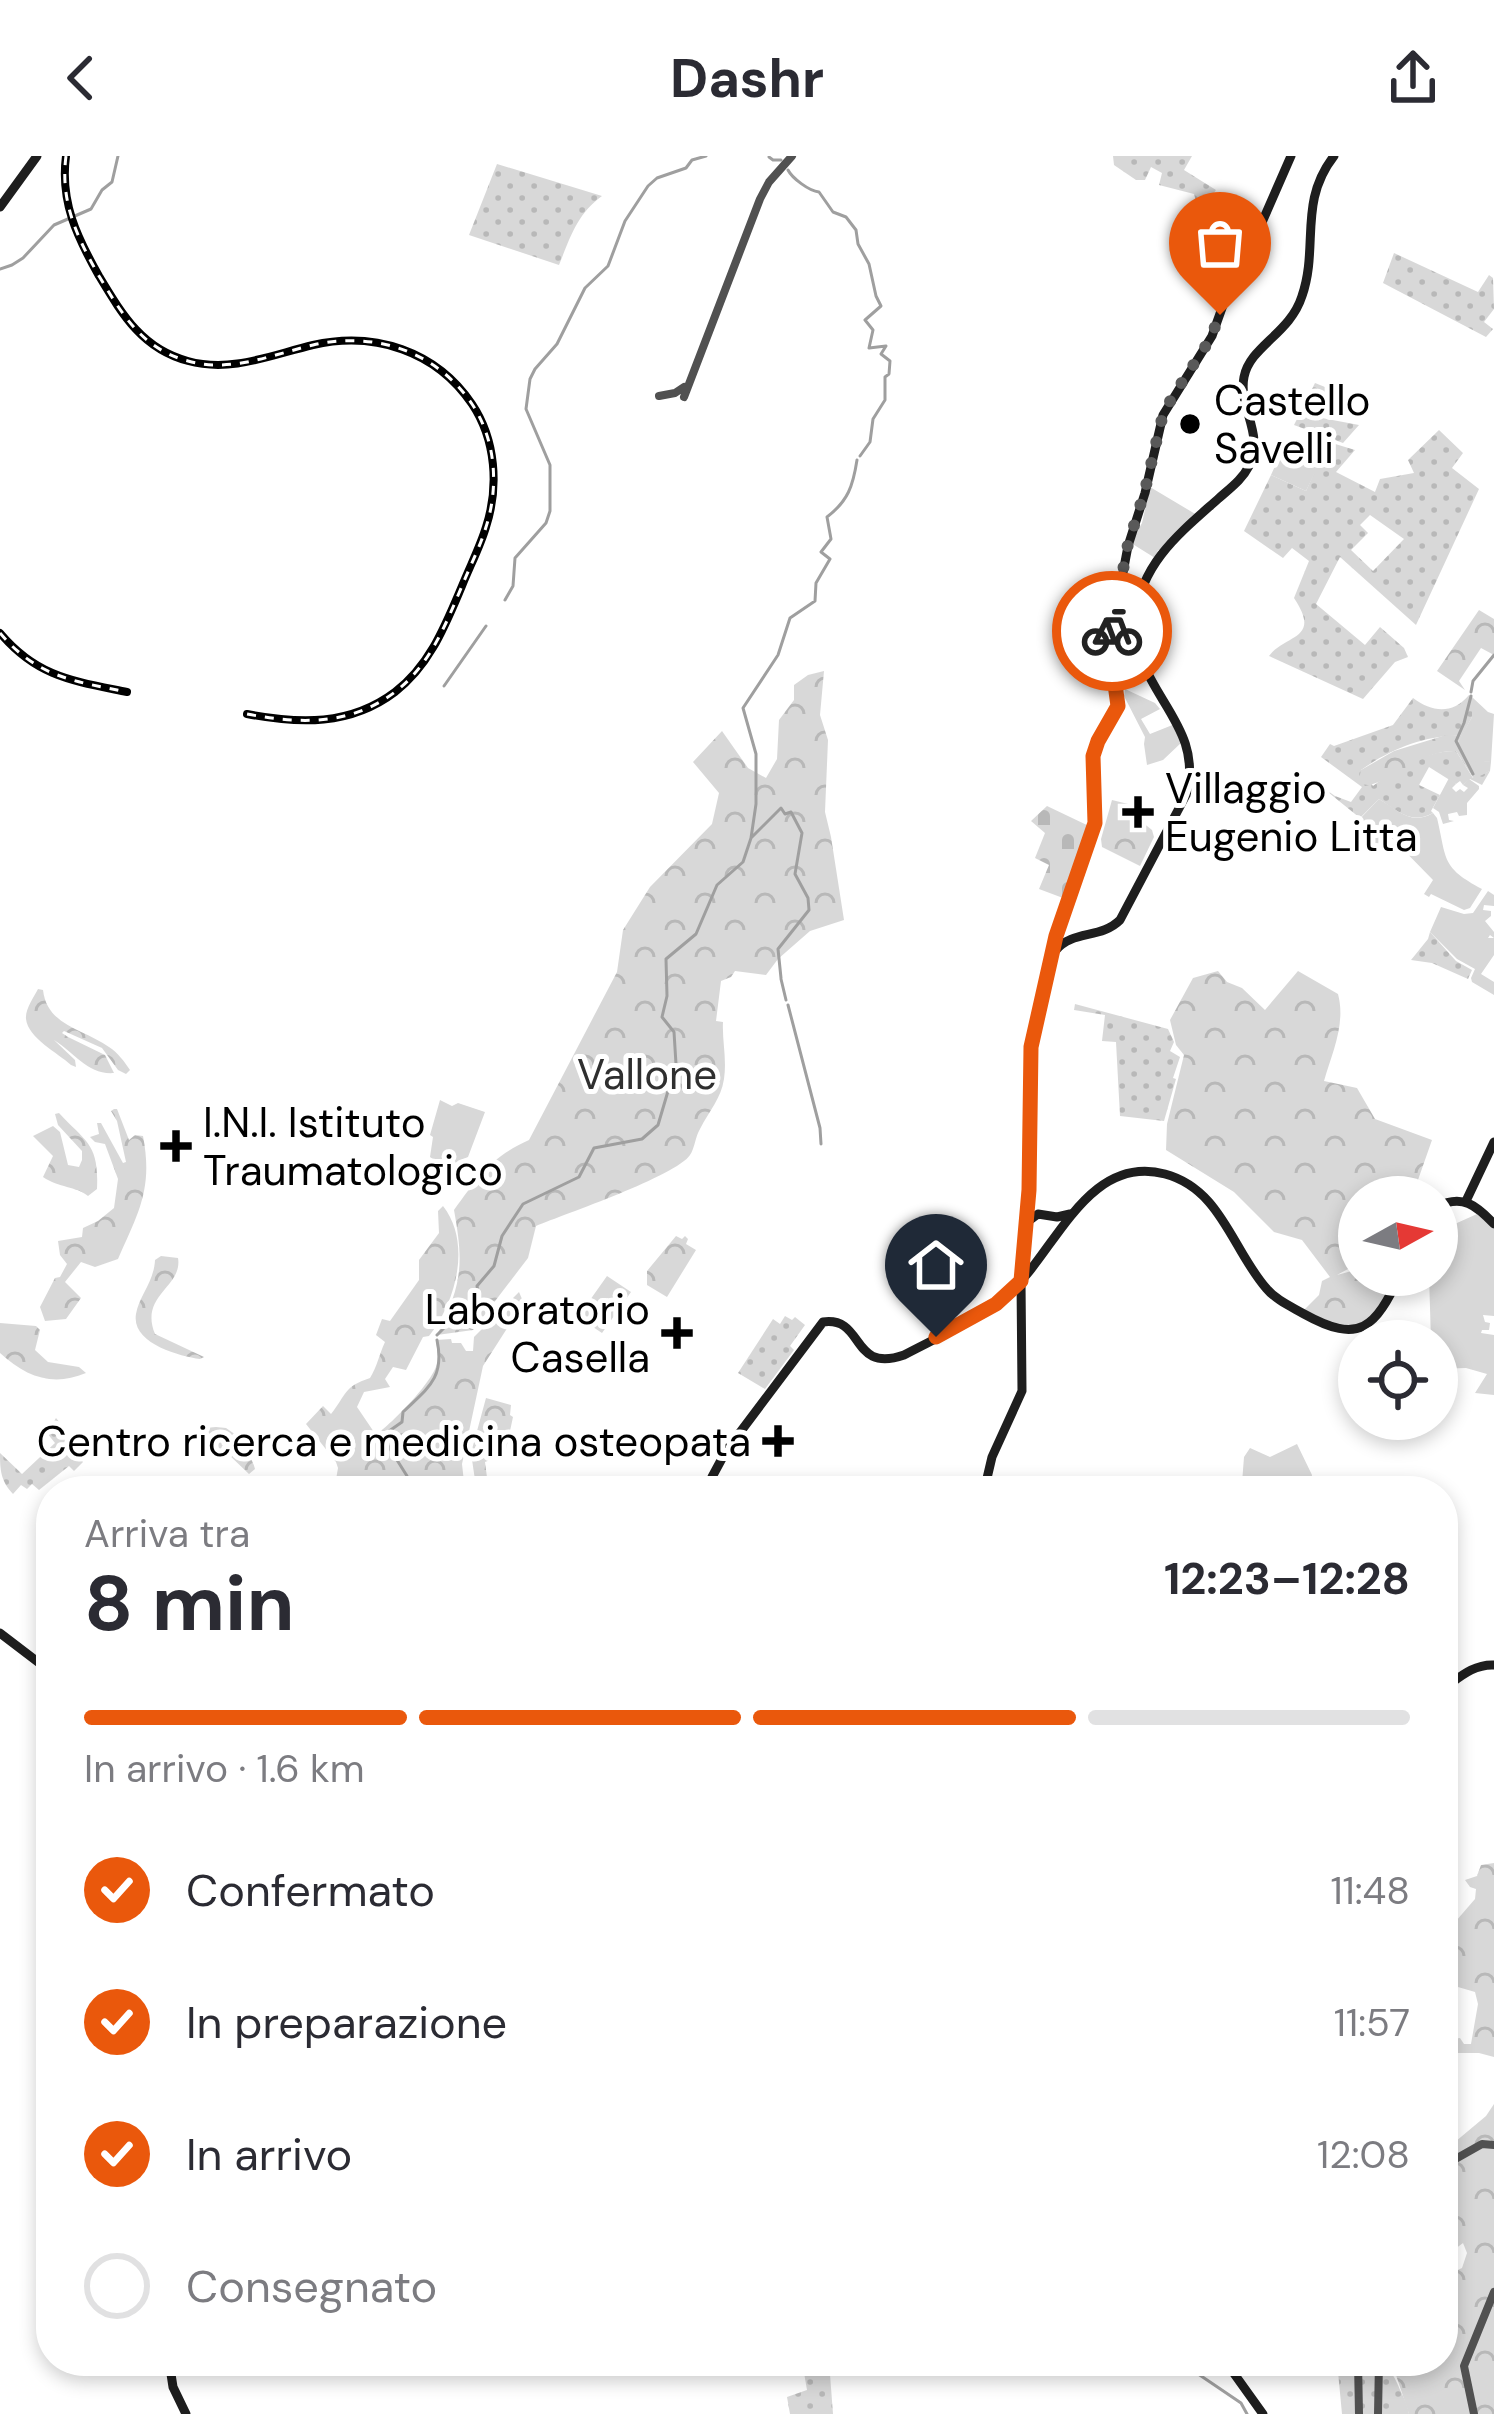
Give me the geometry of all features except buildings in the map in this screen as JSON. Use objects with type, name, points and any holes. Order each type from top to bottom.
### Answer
[{"type":"main road","points":[[0,207],[38,156]]},
{"type":"main road","points":[[988,1476],[1022,1391],[1031,1047],[1049,966],[1095,823],[1093,756],[1118,706],[1110,642],[1127,548],[1160,425],[1210,339],[1231,282],[1291,156]]},
{"type":"main road","points":[[1058,940],[1103,932],[1120,920],[1186,795],[1189,749],[1141,660],[1136,627],[1139,600],[1162,552],[1249,466],[1255,436],[1244,393],[1245,375],[1256,354],[1290,321],[1303,296],[1315,188],[1334,156]]},
{"type":"main road","points":[[1467,1200],[1494,1142]]},
{"type":"main road","points":[[1026,1223],[1031,1216],[1055,1220],[1075,1211],[1112,1180],[1151,1172],[1182,1181],[1212,1204],[1269,1292],[1324,1325],[1358,1329],[1377,1317],[1388,1296]]},
{"type":"main road","points":[[1029,1190],[1032,1202],[1055,1220]]},
{"type":"main road","points":[[1458,1198],[1478,1207],[1494,1224]]},
{"type":"main road","points":[[713,1476],[726,1451],[827,1321],[842,1322],[860,1348],[874,1357],[900,1357],[984,1312],[1011,1292],[1055,1220]]},
{"type":"main road","points":[[0,1633],[36,1661]]},
{"type":"main road","points":[[1458,1678],[1484,1664],[1494,1665]]},
{"type":"main road","points":[[171,2376],[186,2414]]},
{"type":"main road","points":[[1236,2376],[1263,2414]]},
{"type":"street","points":[[684,397],[761,196],[792,156]]},
{"type":"street","points":[[659,396],[678,392],[692,375]]},
{"type":"street","points":[[1458,2157],[1478,2146],[1494,2145]]},
{"type":"street","points":[[1474,2414],[1464,2366],[1494,2293]]},
{"type":"street","points":[[1358,2376],[1359,2414]]},
{"type":"street","points":[[1378,2414],[1379,2376]]},
{"type":"green space","points":[[1113,156],[1192,156],[1184,170],[1216,190],[1201,210],[1194,194],[1159,185],[1162,173],[1151,167],[1145,180],[1136,180],[1114,165]]},
{"type":"green space","points":[[497,164],[602,196],[580,219],[559,265],[469,235]]},
{"type":"green space","points":[[1394,253],[1478,292],[1489,275],[1493,278],[1494,309],[1484,322],[1493,329],[1486,337],[1383,283]]},
{"type":"green space","points":[[1315,383],[1335,391],[1322,418],[1359,425],[1343,443],[1294,425]]},
{"type":"green space","points":[[1439,430],[1463,453],[1452,468],[1479,489],[1416,625],[1340,557],[1316,604],[1365,645],[1380,627],[1408,657],[1395,662],[1363,699],[1269,656],[1303,629],[1302,612],[1294,598],[1309,561],[1292,548],[1283,558],[1244,531],[1271,475],[1306,491],[1318,464],[1284,446],[1288,438],[1325,456],[1332,443],[1355,450],[1336,472],[1375,492],[1380,479],[1414,473],[1408,460]],"holes":[[[1370,515],[1404,539],[1373,571],[1351,550],[1368,533],[1360,525]]]},
{"type":"green space","points":[[1284,446],[1319,464],[1306,491],[1271,475]]},
{"type":"green space","points":[[1150,487],[1197,515],[1155,558],[1131,543],[1142,523]]},
{"type":"green space","points":[[1479,610],[1494,619],[1494,655],[1481,648],[1459,681],[1465,690],[1437,671]]},
{"type":"green space","name":"Vallone","points":[[824,671],[820,715],[828,740],[825,812],[844,920],[810,931],[766,975],[735,971],[721,981],[716,1021],[723,1022],[724,1079],[690,1155],[643,1184],[536,1226],[528,1258],[473,1330],[437,1335],[459,1274],[454,1210],[495,1161],[529,1140],[617,972],[623,930],[650,887],[712,824],[719,793],[693,762],[722,731],[748,768],[766,778],[777,759],[779,720],[794,700],[794,685]]},
{"type":"green space","points":[[1125,689],[1160,709],[1141,719],[1150,734],[1175,724],[1182,742],[1163,760],[1147,765],[1145,737],[1124,696]]},
{"type":"green space","points":[[1469,695],[1472,717],[1462,736],[1409,745],[1361,770],[1373,786],[1412,762],[1456,751],[1473,778],[1490,771],[1482,785],[1470,779],[1456,784],[1429,767],[1419,785],[1440,795],[1433,813],[1411,817],[1379,799],[1360,818],[1318,784],[1351,802],[1362,787],[1321,757],[1330,744],[1393,725],[1413,698],[1442,709],[1456,706]]},
{"type":"green space","points":[[1472,697],[1494,714],[1491,762],[1468,761],[1458,742],[1472,717]]},
{"type":"green space","points":[[1446,735],[1462,736],[1458,742],[1475,760],[1491,762],[1490,771],[1474,779],[1456,751],[1431,755],[1376,783],[1365,786],[1359,779],[1361,770],[1394,751]]},
{"type":"green space","points":[[1449,778],[1456,792],[1468,788],[1463,785],[1469,779],[1479,789],[1467,803],[1467,815],[1448,814],[1454,821],[1443,824],[1433,808]]},
{"type":"green space","points":[[1379,799],[1411,817],[1433,813],[1452,868],[1482,889],[1470,908],[1464,910],[1424,894],[1433,880],[1388,834],[1375,847],[1354,825]]},
{"type":"green space","points":[[1112,800],[1145,803],[1142,822],[1154,837],[1140,866],[1102,847]]},
{"type":"green space","points":[[1047,806],[1091,827],[1063,898],[1039,889],[1049,865],[1035,858],[1045,833],[1031,821]]},
{"type":"green space","points":[[1488,891],[1494,895],[1494,906],[1484,905],[1483,910],[1491,911],[1485,921],[1494,932],[1494,938],[1494,955],[1481,974],[1494,982],[1494,995],[1472,982],[1475,969],[1457,959],[1430,932],[1441,907],[1473,913]]},
{"type":"green space","points":[[1430,932],[1456,961],[1472,970],[1468,979],[1432,963],[1411,960]]},
{"type":"green space","points":[[1218,971],[1265,1010],[1298,971],[1338,994],[1339,1027],[1324,1081],[1357,1088],[1375,1119],[1432,1140],[1419,1176],[1338,1176],[1338,1296],[1387,1296],[1366,1320],[1338,1323],[1303,1311],[1319,1295],[1322,1281],[1330,1277],[1302,1240],[1274,1232],[1234,1192],[1166,1150],[1167,1124],[1184,1055],[1176,1045],[1170,1020],[1193,978]]},
{"type":"green space","points":[[38,989],[43,990],[51,1012],[109,1047],[130,1070],[126,1074],[118,1070],[102,1048],[64,1031],[105,1055],[114,1073],[89,1067],[54,1040],[75,1060],[76,1067],[71,1065],[38,1039],[26,1019]]},
{"type":"green space","points":[[1075,1004],[1168,1029],[1174,1042],[1170,1051],[1180,1057],[1164,1121],[1120,1116],[1116,1042],[1102,1041],[1105,1015],[1074,1010]]},
{"type":"green space","points":[[440,1100],[485,1112],[468,1157],[453,1174],[430,1157],[430,1135]]},
{"type":"green space","points":[[114,1109],[129,1140],[143,1136],[146,1171],[138,1213],[118,1259],[95,1267],[81,1262],[65,1282],[81,1298],[66,1319],[45,1321],[40,1307],[67,1264],[58,1241],[82,1237],[83,1228],[114,1208],[118,1179],[105,1144],[90,1137],[99,1134],[97,1123],[101,1123],[126,1162]]},
{"type":"green space","points":[[55,1114],[93,1153],[97,1189],[88,1196],[43,1177],[53,1156],[33,1136],[53,1126],[60,1132],[68,1165],[79,1167],[82,1160],[82,1151],[58,1125]]},
{"type":"green space","points":[[443,1206],[457,1237],[457,1272],[447,1307],[429,1336],[423,1337],[406,1370],[393,1367],[385,1379],[390,1387],[364,1392],[357,1407],[376,1435],[430,1378],[438,1359],[436,1340],[451,1339],[473,1351],[474,1337],[519,1292],[522,1299],[513,1319],[483,1366],[463,1476],[337,1476],[336,1462],[306,1424],[323,1406],[331,1414],[350,1388],[370,1378],[385,1342],[376,1335],[382,1319],[390,1321],[419,1280],[419,1260],[439,1233],[438,1211]]},
{"type":"green space","points":[[1477,1214],[1494,1229],[1494,1316],[1483,1315],[1490,1323],[1489,1330],[1481,1333],[1494,1335],[1494,1395],[1475,1393],[1487,1374],[1458,1368],[1458,1320],[1430,1320],[1430,1296],[1458,1296],[1458,1223]]},
{"type":"green space","points":[[676,1236],[685,1236],[686,1244],[696,1250],[667,1297],[647,1285],[647,1271]]},
{"type":"green space","points":[[178,1258],[178,1268],[153,1310],[155,1334],[204,1357],[200,1359],[158,1346],[136,1324],[155,1260]]},
{"type":"green space","points":[[607,1276],[631,1292],[602,1333],[578,1317]]},
{"type":"green space","points":[[785,1316],[805,1325],[790,1346],[794,1350],[765,1389],[738,1373],[773,1319],[780,1324]]},
{"type":"green space","points":[[0,1323],[36,1326],[40,1330],[35,1350],[48,1362],[79,1367],[86,1373],[51,1379],[20,1368],[0,1353]]},
{"type":"green space","points":[[486,1398],[511,1405],[505,1454],[485,1462],[487,1476],[474,1476],[471,1453]]},
{"type":"green space","points":[[56,1418],[75,1441],[72,1446],[83,1462],[74,1471],[69,1466],[56,1476],[36,1476],[36,1487],[21,1485],[13,1494],[2,1475],[0,1453],[22,1474],[55,1443],[47,1433]]},
{"type":"green space","points":[[216,1427],[239,1437],[255,1469],[249,1474],[227,1453],[202,1443],[205,1428]]},
{"type":"green space","points":[[1297,1444],[1312,1476],[1243,1476],[1250,1448],[1270,1457]]},
{"type":"green space","points":[[1494,1863],[1494,2057],[1458,2053],[1458,2038],[1471,2044],[1478,2004],[1475,1992],[1458,1987],[1458,1919],[1475,1899],[1476,1889],[1465,1880],[1477,1876],[1481,1865]]},
{"type":"green space","points":[[1494,2104],[1494,2414],[1409,2414],[1396,2376],[1458,2376],[1458,2270],[1467,2253],[1463,2243],[1458,2247],[1458,2139]]},
{"type":"green space","points":[[805,2376],[830,2376],[833,2414],[790,2414],[787,2397],[807,2390]]},
{"type":"green space","points":[[1338,2376],[1394,2376],[1409,2414],[1342,2414]]},
{"type":"waterway","points":[[0,269],[23,258],[54,225],[91,209],[112,182],[118,156]]},
{"type":"waterway","points":[[505,600],[513,586],[515,558],[546,523],[550,511],[550,465],[526,409],[530,379],[557,344],[585,288],[608,266],[625,221],[648,186],[706,156]]},
{"type":"waterway","points":[[769,157],[781,160]]},
{"type":"waterway","points":[[788,170],[801,184],[819,192],[833,212],[846,217],[856,230],[881,306],[865,320],[873,330],[869,348],[886,346],[881,354],[890,361],[889,374],[885,400],[860,456]]},
{"type":"waterway","points":[[437,1335],[453,1319],[470,1317],[481,1307],[477,1286],[494,1266],[502,1236],[523,1204],[579,1177],[594,1148],[642,1139],[658,1125],[676,1064],[674,1032],[662,1017],[666,959],[696,934],[717,885],[743,862],[756,804],[756,754],[743,708],[778,655],[790,618],[815,601],[816,583],[830,559],[821,552],[831,539],[827,517],[848,492],[857,460]]},
{"type":"waterway","points":[[444,686],[486,626]]},
{"type":"waterway","points":[[1471,692],[1473,681],[1494,655]]},
{"type":"waterway","points":[[1471,696],[1456,741],[1473,774]]},
{"type":"waterway","points":[[752,837],[781,808],[785,814],[791,812],[802,833],[795,874],[809,910],[778,949],[781,978]]},
{"type":"waterway","points":[[781,979],[786,1000]]},
{"type":"waterway","points":[[788,1005],[821,1144]]},
{"type":"waterway","points":[[407,1476],[382,1436],[402,1422],[403,1412],[432,1381],[439,1364],[437,1340]]},
{"type":"waterway","points":[[1201,2376],[1241,2403],[1247,2414]]},
{"type":"railway","points":[[66,156],[68,204],[84,247],[125,316],[158,348],[188,361],[220,365],[336,341],[402,349],[441,370],[472,404],[486,433],[494,480],[486,527],[443,630],[418,670],[378,703],[342,717],[286,720],[247,714]]},
{"type":"railway","points":[[0,633],[42,668],[127,692]]},
{"type":"way so far","points":[[1112,631],[1127,548],[1161,422],[1220,315]]},
{"type":"place","name":"Castello Savelli","points":[[1190,424]]},
{"type":"place","name":"Villaggio Eugenio Litta","points":[[1138,812]]},
{"type":"place","name":"I.N.I. Istituto Traumatologico","points":[[176,1146]]},
{"type":"place","name":"Laboratorio Casella","points":[[677,1333]]},
{"type":"place","name":"Centro ricerca e medicina osteopata","points":[[778,1441]]},
{"type":"route","points":[[936,1337],[996,1304],[1021,1281],[1031,1145],[1031,1047],[1056,936],[1095,823],[1093,756],[1118,706],[1112,631]]}]
